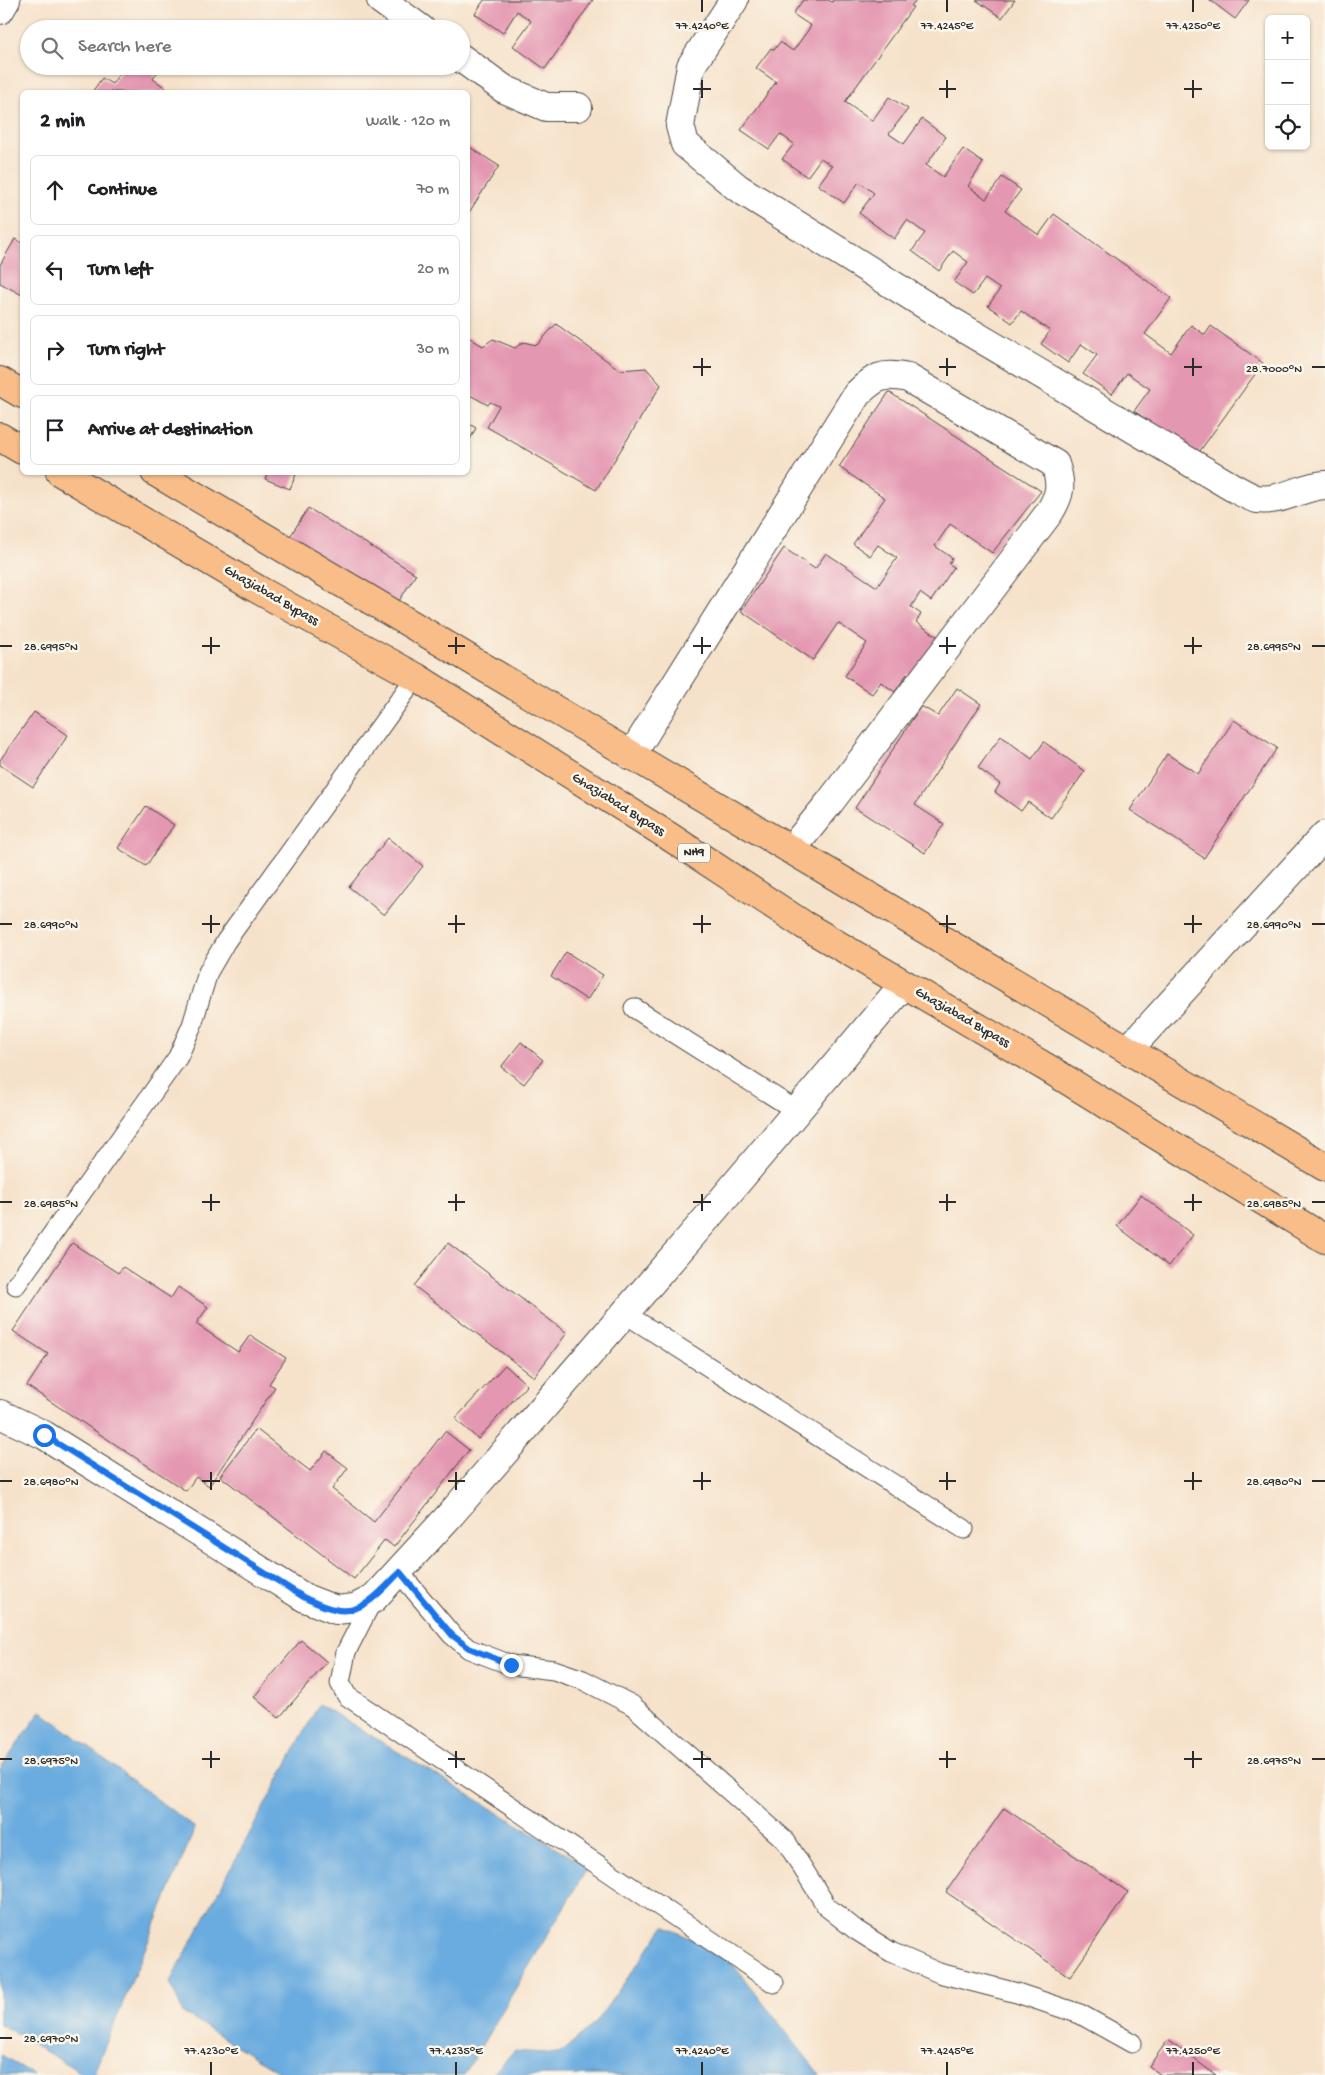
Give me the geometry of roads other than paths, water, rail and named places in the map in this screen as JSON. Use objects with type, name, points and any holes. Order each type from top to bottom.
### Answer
[{"type":"highway","points":[[0,381],[20,393]]},
{"type":"highway","points":[[0,437],[20,449]]},
{"type":"highway","name":"Ghaziabad Bypass","points":[[65,475],[257,589],[416,677],[670,837],[804,925],[1049,1069],[1325,1239]]},
{"type":"highway","points":[[160,475],[1325,1167]]},
{"type":"street","points":[[0,10],[6,0]]},
{"type":"street","points":[[381,0],[409,20]]},
{"type":"street","points":[[734,0],[691,66],[680,126],[685,144],[738,188],[946,318],[1255,499],[1270,499],[1304,488],[1325,485]]},
{"type":"street","points":[[470,64],[504,89],[546,107],[578,107]]},
{"type":"street","points":[[631,756],[857,394],[873,380],[890,374],[908,378],[1055,464],[1060,479],[1058,498],[1049,512],[830,802],[791,850]]},
{"type":"street","points":[[1128,1050],[1325,835]]},
{"type":"street","points":[[0,1414],[44,1435],[305,1598],[336,1610],[355,1608],[374,1599],[400,1572],[624,1313],[904,984]]},
{"type":"lane","points":[[16,1285],[178,1057],[192,1025],[208,972],[226,941],[416,677]]},
{"type":"lane","points":[[634,1008],[797,1111]]},
{"type":"lane","points":[[624,1313],[964,1529]]},
{"type":"lane","points":[[400,1572],[452,1635],[469,1648],[511,1665],[554,1670],[583,1680],[632,1705],[688,1757],[785,1840],[827,1908],[856,1930],[891,1952],[939,1973],[1017,1993],[1080,2014],[1132,2043]]},
{"type":"lane","points":[[374,1599],[346,1652],[340,1683],[348,1696],[774,1983]]},
{"type":"water","points":[[319,1704],[588,1867],[464,2075],[283,2075],[183,2013],[170,1982]]},
{"type":"water","points":[[41,1711],[195,1828],[93,2075],[85,2075],[0,2024],[0,1769]]},
{"type":"water","points":[[665,1926],[726,1956],[820,2075],[492,2075],[514,2051],[559,2054],[595,2023]]},
{"type":"water","points":[[0,2054],[34,2075],[0,2075]]}]
